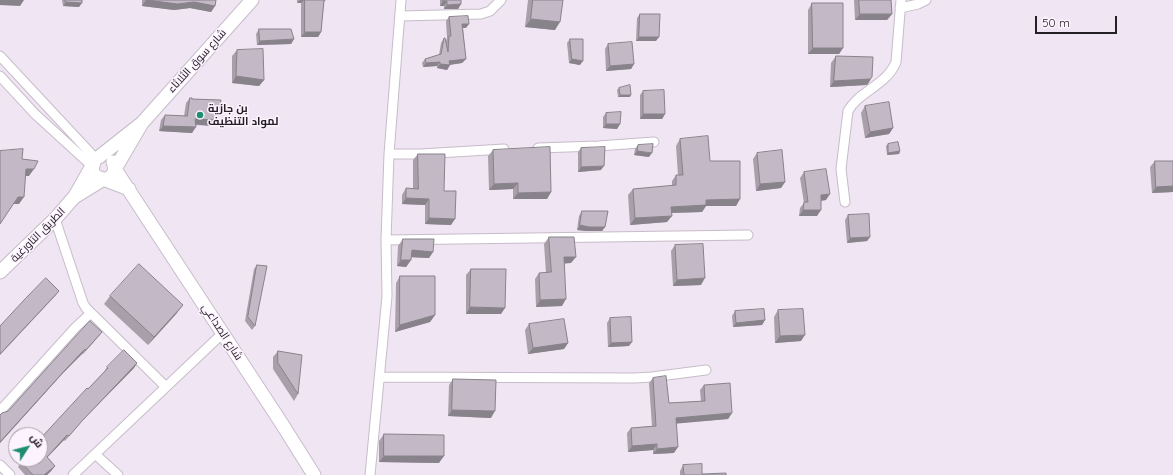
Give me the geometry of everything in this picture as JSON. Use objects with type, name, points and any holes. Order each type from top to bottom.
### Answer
[{"type":"street","name":"شارع سوق الثلاثاء","points":[[142,123],[252,0]]},
{"type":"street","points":[[370,475],[386,296],[389,154],[401,0]]},
{"type":"street","points":[[400,16],[481,14],[490,11],[501,0]]},
{"type":"street","points":[[845,202],[841,169],[848,111],[852,104],[894,69],[896,62],[901,4],[918,4],[926,0]]},
{"type":"street","points":[[0,56],[96,161]]},
{"type":"street","points":[[0,76],[35,114],[96,161]]},
{"type":"street","points":[[75,196],[96,161],[142,123]]},
{"type":"street","points":[[75,196],[102,180],[109,178],[114,172],[142,123]]},
{"type":"street","points":[[527,148],[598,146],[654,142]]},
{"type":"street","points":[[389,154],[421,154],[512,149]]},
{"type":"street","points":[[96,161],[106,157],[113,161],[115,169]]},
{"type":"street","points":[[96,161],[93,173],[95,176],[129,190]]},
{"type":"street","name":"شارع الصداعي","points":[[115,169],[314,475]]},
{"type":"street","name":"الطريق التاورغية","points":[[0,272],[54,219],[75,196]]},
{"type":"street","points":[[54,219],[83,303],[91,313],[166,387]]},
{"type":"street","points":[[386,240],[748,235]]},
{"type":"street","points":[[0,411],[75,328],[91,313]]},
{"type":"street","points":[[73,475],[223,333]]},
{"type":"street","points":[[379,377],[628,378],[652,377],[706,370]]},
{"type":"street","points":[[96,454],[118,475]]},
{"type":"street","points":[[0,465],[10,475]]},
{"type":"building","points":[[65,0],[82,0],[82,3],[66,2]]},
{"type":"building","points":[[147,0],[216,0],[215,6],[194,2],[178,4]]},
{"type":"building","points":[[305,0],[324,0],[321,32],[305,32]]},
{"type":"building","points":[[443,0],[461,0],[461,4],[447,5],[447,1]]},
{"type":"building","points":[[533,0],[563,0],[560,22],[531,19]]},
{"type":"building","points":[[859,0],[891,0],[892,14],[860,14]]},
{"type":"building","points":[[812,3],[843,3],[843,48],[813,48]]},
{"type":"building","points":[[640,14],[660,14],[659,37],[639,37]]},
{"type":"building","points":[[468,16],[469,24],[462,24],[466,59],[449,61],[450,65],[440,64],[440,62],[426,63],[425,59],[441,54],[444,38],[448,52],[449,36],[451,36],[449,17]]},
{"type":"building","points":[[259,29],[291,29],[294,39],[260,41]]},
{"type":"building","points":[[570,39],[583,39],[583,61],[572,59]]},
{"type":"building","points":[[632,42],[634,64],[610,66],[608,44]]},
{"type":"building","points":[[263,49],[264,80],[236,76],[237,50]]},
{"type":"building","points":[[836,56],[873,57],[872,77],[870,79],[834,81]]},
{"type":"building","points":[[630,85],[631,95],[620,95],[619,88]]},
{"type":"building","points":[[664,90],[665,114],[643,114],[643,91]]},
{"type":"building","points":[[190,98],[221,100],[217,120],[195,119],[196,127],[163,126],[165,115],[187,116]]},
{"type":"building","points":[[889,102],[893,128],[870,132],[865,106]]},
{"type":"building","points":[[621,112],[620,124],[606,124],[606,113]]},
{"type":"building","points":[[708,136],[710,161],[740,161],[740,199],[706,200],[706,205],[671,207],[672,216],[635,218],[633,189],[676,185],[676,175],[683,175],[680,139]]},
{"type":"building","points":[[898,142],[900,151],[888,153],[888,144]]},
{"type":"building","points":[[653,144],[652,153],[637,151],[638,145]]},
{"type":"building","points":[[550,147],[551,192],[518,193],[518,183],[494,184],[493,150]]},
{"type":"building","points":[[605,147],[604,166],[581,167],[581,148]]},
{"type":"building","points":[[23,149],[22,159],[38,161],[34,169],[26,169],[24,197],[18,197],[0,224],[0,151]]},
{"type":"building","points":[[782,150],[785,182],[760,184],[757,153]]},
{"type":"building","points":[[418,154],[445,154],[444,191],[456,191],[455,219],[429,218],[429,199],[406,198],[406,188],[418,189]]},
{"type":"building","points":[[1155,161],[1173,161],[1173,186],[1156,187]]},
{"type":"building","points":[[826,169],[830,194],[821,195],[821,210],[803,210],[804,202],[808,202],[804,172]]},
{"type":"building","points":[[582,211],[608,211],[605,227],[589,227],[580,225]]},
{"type":"building","points":[[869,214],[870,237],[850,238],[848,215]]},
{"type":"building","points":[[549,237],[574,237],[576,257],[564,257],[566,299],[540,300],[539,273],[551,272]]},
{"type":"building","points":[[403,239],[434,239],[433,252],[412,250],[411,260],[401,260]]},
{"type":"building","points":[[703,244],[705,278],[677,280],[675,245]]},
{"type":"building","points":[[139,264],[183,305],[154,337],[110,296]]},
{"type":"building","points":[[257,265],[267,266],[255,326],[248,317]]},
{"type":"building","points":[[471,269],[506,269],[505,308],[470,307]]},
{"type":"building","points":[[400,276],[435,276],[435,315],[400,325]]},
{"type":"building","points":[[46,278],[59,291],[0,354],[0,326]]},
{"type":"building","points":[[764,309],[765,320],[736,323],[735,311]]},
{"type":"building","points":[[803,309],[805,335],[780,336],[778,310]]},
{"type":"building","points":[[631,317],[632,342],[611,343],[610,318]]},
{"type":"building","points":[[564,319],[568,343],[533,348],[529,324]]},
{"type":"building","points":[[90,321],[102,332],[14,427],[8,427],[8,433],[0,442],[0,415],[8,411]]},
{"type":"building","points":[[124,350],[137,363],[69,436],[67,435],[48,456],[48,430],[87,388],[88,389],[108,368],[107,367]]},
{"type":"building","points":[[278,351],[302,355],[298,394],[278,363]]},
{"type":"building","points":[[666,376],[669,403],[705,401],[704,385],[730,383],[732,413],[676,418],[678,447],[657,449],[657,444],[632,446],[631,428],[656,426],[653,378]]},
{"type":"building","points":[[453,379],[496,380],[495,411],[452,410]]},
{"type":"building","points":[[384,434],[444,435],[444,456],[384,456]]},
{"type":"building","points":[[48,458],[55,466],[44,475],[33,475],[26,467],[48,467]]},
{"type":"building","points":[[702,464],[702,474],[726,473],[726,475],[684,475],[683,465]]},
{"type":"place","name":"بن جازية لمواد التنظيف","points":[[200,115]]}]
